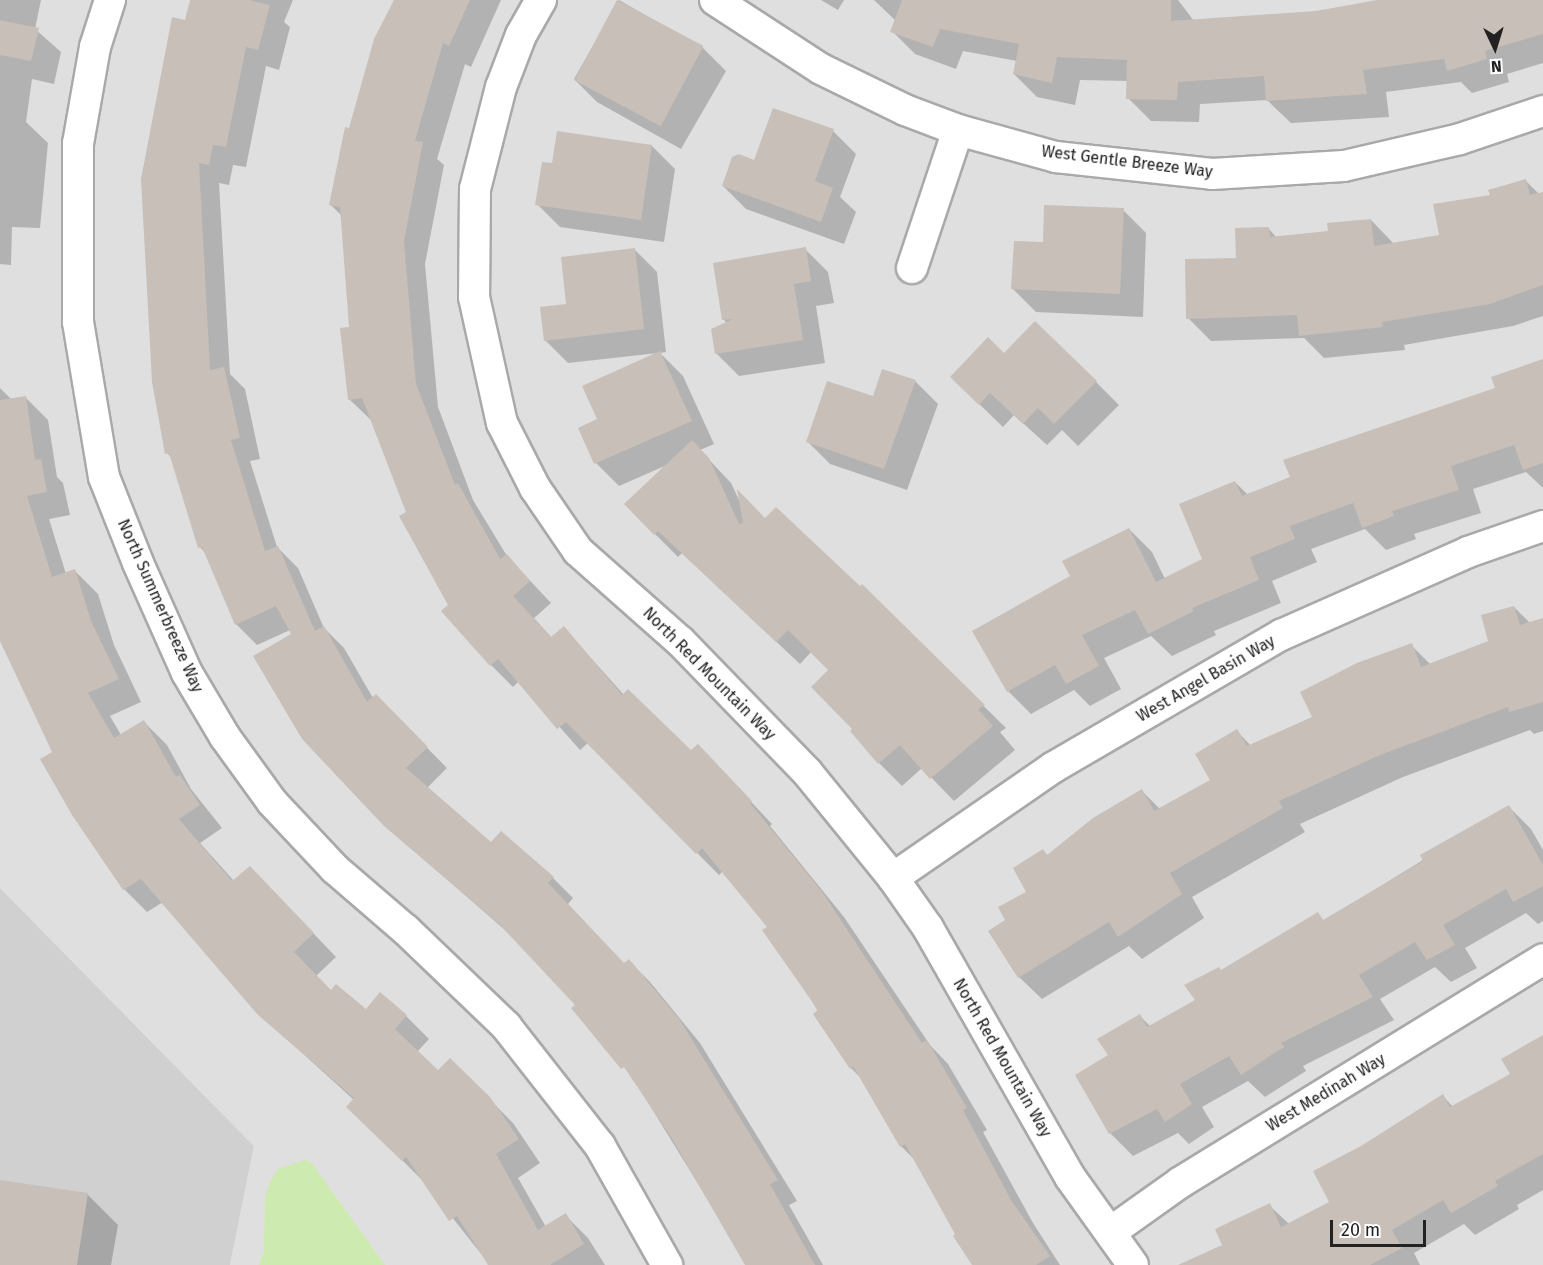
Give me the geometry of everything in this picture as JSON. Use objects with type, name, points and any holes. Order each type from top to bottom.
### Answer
[{"type":"street","name":"North Summerbreeze Way","points":[[110,0],[95,47],[78,143],[78,322],[104,477],[142,573],[187,673],[225,737],[272,802],[335,869],[406,930],[506,1026],[600,1146],[667,1265]]},
{"type":"street","name":"North Red Mountain Way","points":[[541,0],[521,35],[501,87],[475,189],[474,297],[502,423],[535,488],[578,551],[681,642],[799,764],[893,878],[928,928],[1070,1177],[1112,1231],[1133,1265]]},
{"type":"street","name":"West Gentle Breeze Way","points":[[715,0],[821,69],[905,110],[958,130],[1056,157],[1212,174],[1344,166],[1461,140],[1543,111]]},
{"type":"street","points":[[912,268],[958,130]]},
{"type":"street","name":"West Angel Basin Way","points":[[893,878],[1054,767],[1281,635],[1467,552],[1543,526]]},
{"type":"street","name":"West Medinah Way","points":[[1112,1231],[1180,1182],[1543,959]]},
{"type":"shaded area","points":[[0,0],[1543,0],[1543,1265],[230,1265],[254,1146],[0,888]]},
{"type":"shaded area","points":[[0,888],[254,1146],[230,1265],[0,1265]]},
{"type":"green space","points":[[305,1160],[311,1162],[385,1265],[259,1265],[264,1251],[265,1197],[270,1182],[278,1169]]},
{"type":"building","points":[[190,0],[249,0],[270,5],[258,50],[246,47],[226,147],[213,145],[209,165],[199,163],[210,370],[224,367],[240,438],[231,440],[265,551],[278,546],[315,631],[324,626],[367,702],[376,694],[428,747],[406,768],[491,842],[501,831],[554,877],[548,883],[624,963],[629,959],[680,1020],[778,1180],[770,1184],[815,1265],[745,1265],[671,1137],[624,1067],[621,1069],[571,1008],[575,1005],[499,924],[384,826],[302,739],[253,656],[291,634],[276,606],[235,625],[202,547],[198,548],[169,453],[165,454],[152,382],[141,179],[172,17],[185,20]]},
{"type":"building","points":[[394,0],[470,0],[449,46],[443,43],[415,141],[423,142],[404,241],[416,384],[455,485],[458,483],[500,559],[507,554],[530,581],[513,596],[551,637],[564,626],[622,695],[628,689],[691,750],[698,744],[752,801],[750,803],[823,893],[922,1043],[927,1040],[967,1108],[963,1110],[1011,1200],[1050,1256],[1036,1265],[972,1265],[953,1236],[955,1234],[905,1144],[900,1147],[853,1066],[850,1069],[813,1014],[818,1010],[762,930],[767,927],[702,848],[696,854],[566,722],[557,729],[498,659],[490,666],[441,611],[448,605],[399,516],[406,512],[362,398],[348,400],[340,328],[349,327],[340,207],[329,205],[345,127],[349,128],[374,39]]},
{"type":"building","points":[[617,0],[704,46],[661,126],[574,80]]},
{"type":"building","points":[[902,0],[1171,0],[1171,21],[1316,11],[1377,0],[1543,0],[1543,34],[1485,51],[1487,59],[1447,71],[1444,59],[1363,70],[1367,94],[1266,101],[1264,76],[1178,82],[1177,100],[1126,99],[1127,60],[1057,57],[1052,83],[1013,74],[1019,44],[940,29],[933,47],[890,32]]},
{"type":"building","points":[[0,20],[39,28],[31,61],[0,55]]},
{"type":"building","points":[[773,108],[834,129],[815,181],[833,188],[821,222],[722,186],[732,157],[739,154],[754,160]]},
{"type":"building","points":[[557,131],[652,145],[641,220],[535,205],[542,162],[552,163]]},
{"type":"building","points":[[1526,179],[1530,195],[1543,192],[1543,285],[1490,304],[1382,322],[1383,327],[1299,336],[1297,315],[1186,319],[1185,259],[1236,258],[1235,228],[1269,227],[1270,237],[1328,231],[1327,223],[1371,219],[1374,246],[1439,235],[1433,204],[1490,195],[1488,190]]},
{"type":"building","points":[[1044,205],[1124,208],[1120,294],[1011,289],[1014,241],[1043,242]]},
{"type":"building","points":[[806,247],[811,281],[794,284],[803,340],[715,354],[711,329],[733,319],[722,320],[713,263]]},
{"type":"building","points":[[635,248],[644,329],[544,341],[540,307],[566,304],[561,257]]},
{"type":"building","points":[[1035,321],[1097,381],[1054,424],[1038,408],[1023,424],[990,393],[979,405],[950,377],[988,337],[1004,353]]},
{"type":"building","points":[[660,351],[692,421],[594,464],[578,428],[597,419],[582,386]]},
{"type":"building","points":[[1543,359],[1543,463],[1523,470],[1514,445],[1451,466],[1459,490],[1392,511],[1394,516],[1362,528],[1353,503],[1290,526],[1295,539],[1250,557],[1259,580],[1192,608],[1194,611],[1148,634],[1135,610],[1082,635],[1099,666],[1066,684],[1055,665],[1007,692],[972,631],[1070,576],[1062,561],[1129,528],[1156,582],[1202,559],[1179,504],[1235,481],[1242,496],[1290,477],[1283,460],[1495,388],[1491,377]]},
{"type":"building","points":[[882,369],[916,380],[884,469],[806,442],[827,381],[873,396]]},
{"type":"building","points":[[26,396],[35,460],[41,459],[47,492],[27,496],[52,577],[75,569],[91,621],[119,679],[88,693],[114,738],[144,720],[176,777],[180,775],[200,805],[179,819],[232,881],[250,866],[314,933],[294,952],[331,990],[336,984],[366,1009],[380,992],[407,1015],[395,1029],[438,1070],[450,1058],[490,1097],[519,1139],[496,1154],[538,1230],[566,1213],[584,1244],[550,1265],[488,1265],[457,1216],[449,1221],[406,1157],[402,1161],[346,1107],[354,1098],[257,1014],[141,879],[123,890],[72,815],[40,759],[52,752],[0,641],[0,400]]},
{"type":"building","points":[[692,440],[709,458],[739,524],[743,523],[737,489],[765,518],[776,507],[860,586],[862,584],[985,705],[978,709],[993,726],[930,779],[900,745],[878,764],[850,731],[852,729],[811,687],[828,670],[788,630],[776,642],[658,531],[654,535],[624,504]]},
{"type":"building","points":[[1514,606],[1520,625],[1543,618],[1543,702],[1509,712],[1508,707],[1380,755],[1279,801],[1283,808],[1170,873],[1182,894],[1118,937],[1109,922],[1018,978],[988,931],[1005,920],[998,907],[1026,892],[1013,868],[1043,849],[1047,855],[1093,818],[1142,789],[1154,811],[1210,780],[1195,754],[1237,729],[1247,746],[1312,717],[1300,692],[1357,663],[1412,643],[1421,667],[1488,641],[1481,615]]},
{"type":"building","points":[[1509,805],[1543,865],[1543,886],[1513,902],[1506,889],[1443,925],[1455,945],[1427,960],[1415,942],[1359,975],[1373,997],[1281,1043],[1284,1047],[1241,1075],[1229,1056],[1180,1084],[1192,1104],[1165,1122],[1157,1109],[1109,1134],[1075,1075],[1108,1055],[1097,1039],[1140,1014],[1147,1027],[1195,1000],[1184,985],[1219,967],[1221,970],[1318,912],[1323,920],[1423,861],[1420,855]]},
{"type":"building","points":[[1543,1035],[1543,1154],[1495,1181],[1498,1186],[1451,1213],[1443,1200],[1392,1230],[1402,1248],[1370,1265],[1178,1265],[1222,1245],[1215,1229],[1270,1203],[1281,1227],[1329,1202],[1313,1171],[1361,1146],[1443,1094],[1450,1107],[1510,1074],[1501,1059]]},
{"type":"building","points":[[0,1180],[88,1193],[77,1265],[0,1265]]}]
